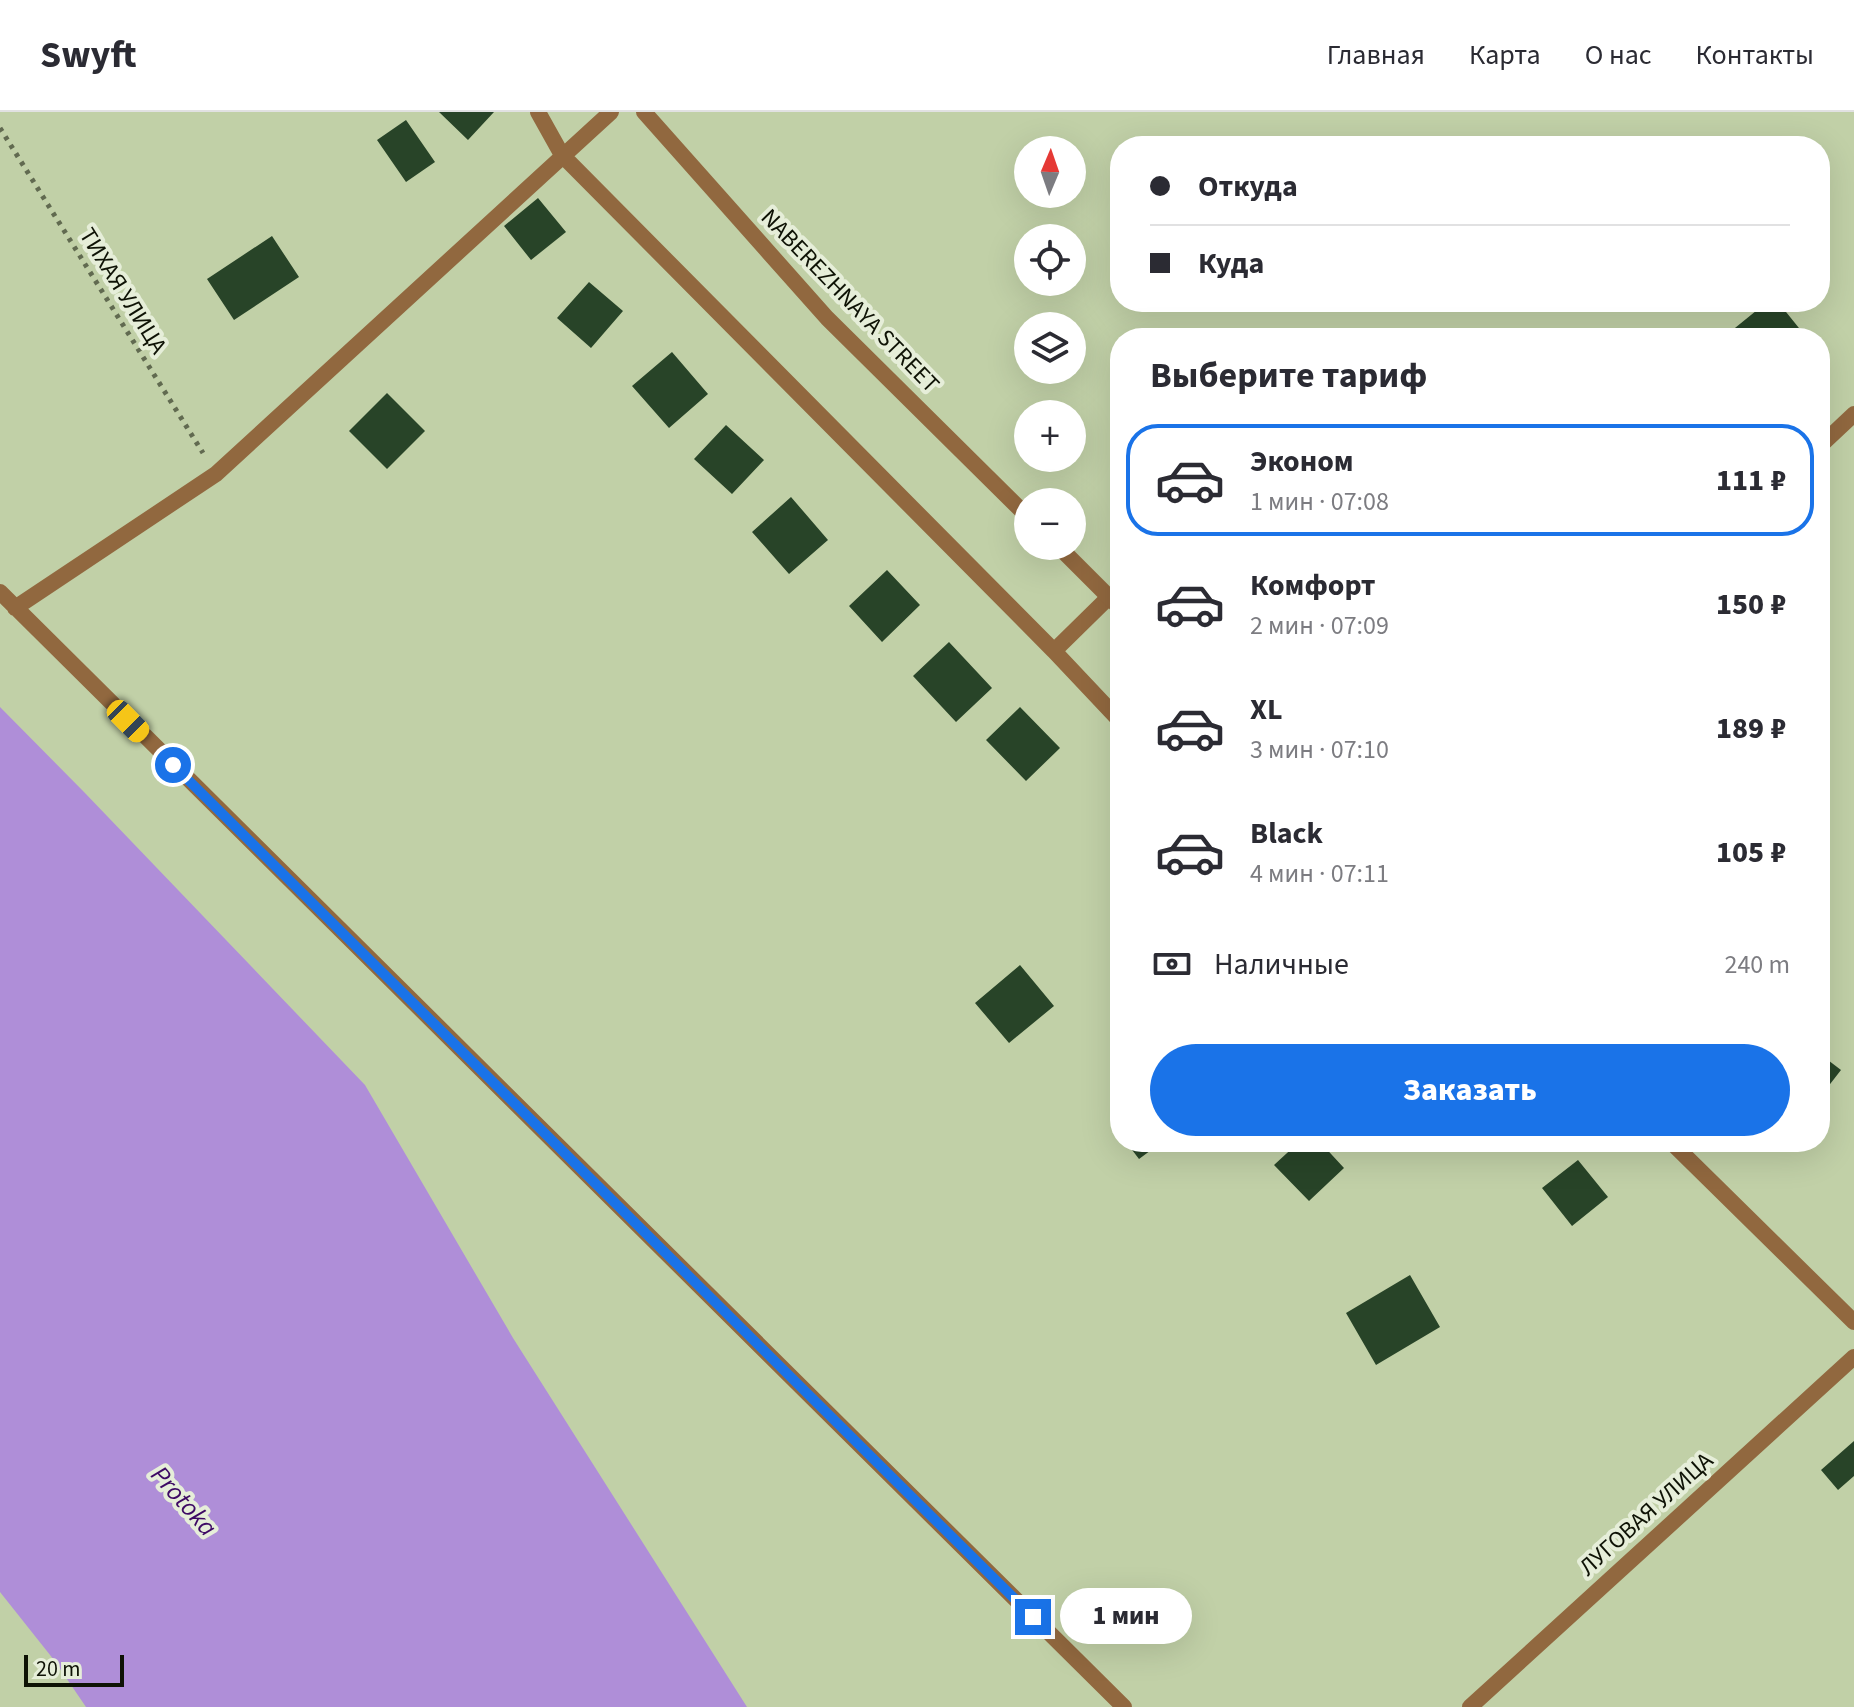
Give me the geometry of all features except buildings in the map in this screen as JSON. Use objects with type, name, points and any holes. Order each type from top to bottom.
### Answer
[{"type":"street","points":[[538,112],[562,155],[1110,710]]},
{"type":"street","points":[[15,608],[216,474],[611,112]]},
{"type":"street","name":"NABEREZHNAYA STREET","points":[[644,112],[827,318],[1014,503]]},
{"type":"street","points":[[1830,437],[1854,414]]},
{"type":"street","points":[[1072,560],[1110,598]]},
{"type":"street","points":[[0,592],[1124,1707]]},
{"type":"street","points":[[1054,651],[1110,605]]},
{"type":"street","points":[[1681,1152],[1854,1322]]},
{"type":"street","name":"ЛУГОВАЯ УЛИЦА","points":[[1470,1707],[1854,1357]]},
{"type":"path","name":"ТИХАЯ УЛИЦА","points":[[0,128],[216,474]]},
{"type":"water","name":"Protoka","points":[[0,707],[365,1085],[513,1338],[747,1707],[86,1707],[54,1660],[0,1592]]},
{"type":"route","points":[[173,765],[1033,1617]]}]
